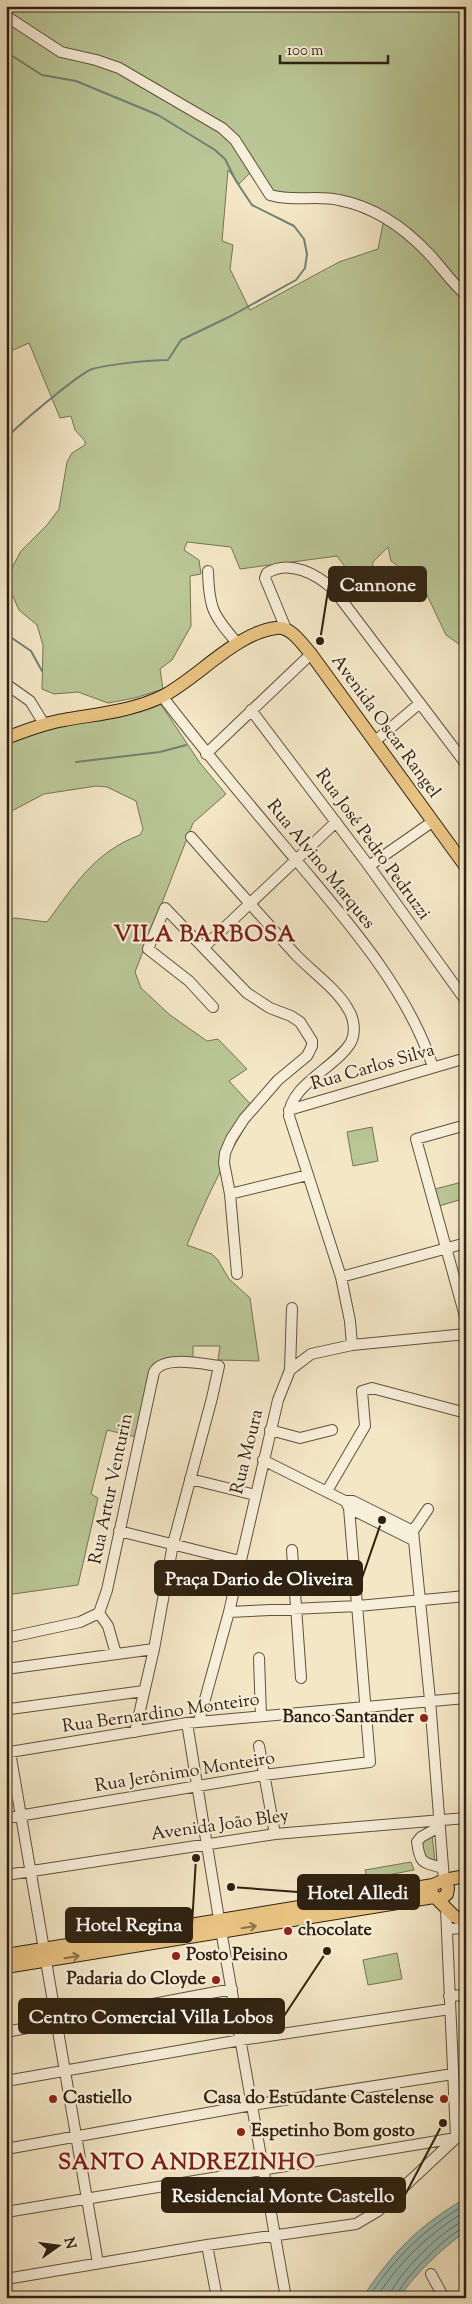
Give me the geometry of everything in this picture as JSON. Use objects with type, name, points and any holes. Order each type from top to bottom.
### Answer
[{"type":"main road","points":[[6,738],[44,724],[135,706],[162,696],[238,644],[267,629],[279,627],[286,629]]},
{"type":"main road","name":"Avenida Oscar Rangel","points":[[286,629],[294,634],[310,654],[466,868]]},
{"type":"main road","points":[[220,1925],[365,1908],[466,1876]]},
{"type":"main road","points":[[6,1968],[44,1955],[220,1925],[363,1895],[438,1886]]},
{"type":"main road","points":[[438,1886],[446,1909],[466,1922]]},
{"type":"main road","points":[[363,1895],[365,1908]]},
{"type":"main road","points":[[6,1955],[44,1955]]},
{"type":"street","points":[[6,16],[61,52],[96,60],[119,68],[222,128],[235,140],[270,195],[337,199],[367,206],[389,219],[428,253],[453,284],[466,295]]},
{"type":"street","points":[[286,629],[265,578],[267,573],[281,567],[303,570],[324,581],[334,590],[466,764]]},
{"type":"street","points":[[208,571],[208,596],[212,609],[220,623],[238,644]]},
{"type":"street","points":[[206,754],[310,654]]},
{"type":"street","points":[[6,684],[30,701],[44,724]]},
{"type":"street","name":"Rua Alvino Marques","points":[[162,696],[206,754],[344,918],[393,986],[416,1027],[433,1068]]},
{"type":"street","points":[[374,742],[420,703]]},
{"type":"street","name":"Rua José Pedro Pedruzzi","points":[[250,710],[369,866],[466,1000]]},
{"type":"street","points":[[204,947],[336,822]]},
{"type":"street","points":[[369,866],[432,822]]},
{"type":"street","points":[[190,837],[297,955],[349,1009],[354,1025],[351,1041],[344,1051],[302,1090],[289,1110],[289,1116],[341,1277],[350,1321],[352,1345]]},
{"type":"street","points":[[213,1007],[190,982],[148,949],[165,908],[255,999],[300,1022],[312,1041],[312,1046],[307,1056],[267,1091],[231,1139],[225,1153],[224,1163],[230,1194],[237,1274]]},
{"type":"street","name":"Rua Carlos Silva","points":[[289,1110],[466,1058]]},
{"type":"street","points":[[466,1125],[416,1140],[466,1320]]},
{"type":"street","points":[[230,1194],[308,1175]]},
{"type":"street","points":[[341,1277],[466,1243]]},
{"type":"street","points":[[290,1370],[292,1308]]},
{"type":"street","points":[[290,1370],[311,1354],[352,1345],[466,1334]]},
{"type":"street","name":"Rua Artur Venturin","points":[[99,1613],[107,1590],[154,1372],[159,1365],[170,1362],[219,1366],[190,1479]]},
{"type":"street","name":"Rua Moura","points":[[200,1721],[230,1612],[270,1430],[278,1400],[290,1370]]},
{"type":"street","points":[[327,1491],[362,1433],[366,1419],[362,1391],[365,1389],[372,1388],[466,1414]]},
{"type":"street","points":[[270,1430],[300,1438],[332,1430]]},
{"type":"street","points":[[263,1460],[327,1491],[347,1505],[366,1706]]},
{"type":"street","points":[[135,1732],[154,1649],[173,1544],[190,1479],[255,1495]]},
{"type":"street","points":[[347,1505],[353,1501],[413,1535]]},
{"type":"street","points":[[428,1508],[413,1535],[430,1700],[439,1823],[438,1886]]},
{"type":"street","points":[[119,1531],[240,1561]]},
{"type":"street","points":[[292,1550],[302,1678]]},
{"type":"street","points":[[230,1612],[358,1606],[466,1596]]},
{"type":"street","points":[[6,1638],[80,1622],[99,1613],[108,1626],[116,1654]]},
{"type":"street","points":[[6,1669],[154,1649]]},
{"type":"street","points":[[259,1658],[260,1716]]},
{"type":"street","points":[[10,1709],[144,1691]]},
{"type":"street","name":"Rua Bernardino Monteiro","points":[[21,1816],[10,1752],[200,1721],[466,1698]]},
{"type":"street","name":"Rua Jerônimo Monteiro","points":[[6,1818],[264,1775],[370,1762],[366,1706]]},
{"type":"street","points":[[187,1723],[220,1925],[286,2298]]},
{"type":"street","points":[[259,1746],[275,1834]]},
{"type":"street","points":[[21,1816],[98,2263]]},
{"type":"street","name":"Avenida João Bley","points":[[6,1875],[275,1834],[439,1823],[466,1818]]},
{"type":"street","points":[[438,1886],[419,1857],[417,1842],[439,1823]]},
{"type":"street","points":[[6,2279],[363,2221],[378,2211],[456,2138],[446,1909]]},
{"type":"street","points":[[447,1929],[466,1928]]},
{"type":"street","points":[[6,2032],[232,1989]]},
{"type":"street","points":[[449,1996],[466,1995]]},
{"type":"street","points":[[6,2081],[241,2040],[450,2008]]},
{"type":"street","points":[[6,2149],[252,2105],[453,2074]]},
{"type":"street","points":[[6,2212],[456,2138]]},
{"type":"street","points":[[208,2245],[217,2298]]},
{"type":"street","points":[[431,2274],[444,2298]]},
{"type":"green space","points":[[6,6],[466,6],[466,649],[446,635],[427,595],[410,575],[391,561],[388,547],[373,562],[371,581],[363,591],[337,556],[240,569],[231,547],[187,542],[184,550],[199,560],[201,574],[190,576],[191,626],[172,660],[160,669],[163,689],[135,698],[108,703],[78,692],[54,694],[42,689],[43,645],[37,625],[19,610],[8,585],[13,566],[21,551],[47,525],[59,509],[67,462],[72,453],[85,445],[85,441],[75,430],[71,416],[60,418],[29,343],[6,353]],"holes":[[[254,169],[274,198],[351,202],[384,219],[378,249],[339,262],[250,310],[230,269],[233,245],[222,241],[228,170],[239,184]]]},
{"type":"green space","points":[[160,703],[200,763],[226,794],[193,823],[135,972],[141,988],[170,1015],[207,1041],[218,1039],[247,1069],[229,1081],[256,1110],[218,1176],[187,1245],[212,1254],[218,1260],[229,1279],[250,1298],[259,1361],[218,1360],[220,1346],[193,1346],[193,1361],[159,1364],[136,1437],[107,1430],[91,1494],[98,1498],[78,1585],[6,1595],[6,920],[15,918],[47,922],[77,883],[98,860],[124,842],[140,835],[143,829],[136,801],[107,787],[96,786],[44,794],[6,814],[6,741],[43,728]]},
{"type":"green space","points":[[372,1127],[378,1161],[353,1166],[347,1132]]},
{"type":"green space","points":[[466,1181],[466,1198],[439,1206],[435,1189]]},
{"type":"green space","points":[[432,1834],[435,1862],[424,1859],[422,1840]]},
{"type":"green space","points":[[411,1862],[414,1870],[367,1879],[365,1870]]},
{"type":"green space","points":[[397,1953],[402,1979],[368,1985],[363,1960]]},
{"type":"water","points":[[466,2198],[466,2231],[448,2245],[413,2279],[399,2298],[362,2298],[385,2267],[408,2241],[434,2219]]},
{"type":"waterway","points":[[6,52],[42,75],[76,81],[158,115],[215,150],[225,159],[236,181],[252,205],[294,226],[304,239],[307,254],[305,268],[296,280],[231,316],[181,340],[168,360],[109,365],[92,369],[74,380],[48,401],[6,439]]},
{"type":"waterway","points":[[6,634],[31,651],[42,671]]},
{"type":"waterway","points":[[76,762],[160,752],[186,745]]},
{"type":"place","name":"Cannone","points":[[320,641]]},
{"type":"place","name":"Praça Dario de Oliveira","points":[[382,1520]]},
{"type":"place","name":"Banco Santander","points":[[424,1718]]},
{"type":"place","name":"Hotel Regina","points":[[196,1858]]},
{"type":"place","name":"Hotel Alledi","points":[[231,1887]]},
{"type":"place","name":"chocolate","points":[[288,1931]]},
{"type":"place","name":"Centro Comercial Villa Lobos","points":[[327,1951]]},
{"type":"place","name":"Posto Peisino","points":[[176,1956]]},
{"type":"place","name":"Padaria do Cloyde","points":[[216,1980]]},
{"type":"place","name":"Castiello","points":[[53,2099]]},
{"type":"place","name":"Casa do Estudante Castelense","points":[[444,2099]]},
{"type":"place","name":"Residencial Monte Castello","points":[[443,2123]]},
{"type":"place","name":"Espetinho Bom gosto","points":[[241,2132]]},
{"type":"district","name":"VILA BARBOSA","points":[[205,936]]},
{"type":"district","name":"SANTO ANDREZINHO","points":[[187,2164]]}]
